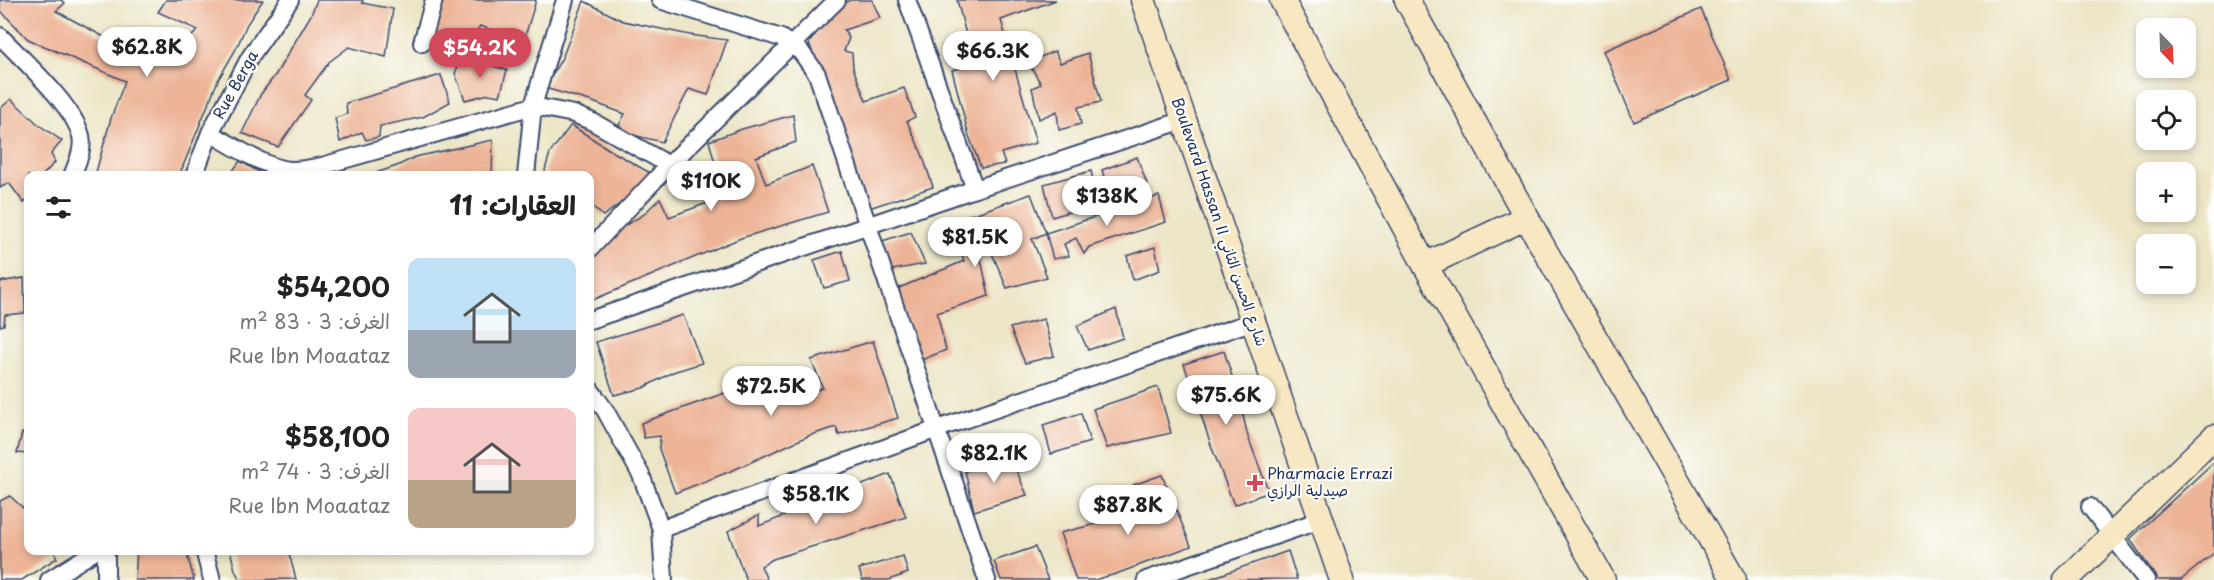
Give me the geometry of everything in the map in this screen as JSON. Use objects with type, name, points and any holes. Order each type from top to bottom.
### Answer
[{"type":"main road","name":"Boulevard Hassan II شارع الحسن الثاني","points":[[1143,0],[1342,580]]},
{"type":"main road","points":[[1282,0],[1425,266],[1604,580]]},
{"type":"main road","points":[[1407,0],[1527,217],[1734,580]]},
{"type":"main road","points":[[1425,266],[1527,217]]},
{"type":"main road","points":[[2066,580],[2214,437]]},
{"type":"street","name":"Rue Berga","points":[[196,171],[210,133],[250,57],[290,0]]},
{"type":"street","points":[[422,43],[434,0]]},
{"type":"street","points":[[526,171],[533,106],[564,0]]},
{"type":"street","points":[[660,0],[770,34],[792,44],[810,61],[817,74],[987,580]]},
{"type":"street","points":[[594,245],[669,165],[837,0]]},
{"type":"street","points":[[907,0],[975,189]]},
{"type":"street","points":[[0,36],[54,93],[72,117],[81,135],[82,148],[74,171]]},
{"type":"street","points":[[210,133],[270,165],[299,170],[321,166],[533,106],[574,114],[593,122],[669,165]]},
{"type":"street","points":[[594,319],[1184,120]]},
{"type":"street","points":[[661,529],[937,429],[1254,321]]},
{"type":"street","points":[[594,395],[641,475],[661,529],[664,580]]},
{"type":"street","points":[[2090,507],[2146,580]]},
{"type":"street","points":[[1146,580],[1321,520]]},
{"type":"street","points":[[48,580],[89,555]]},
{"type":"street","points":[[106,555],[106,580]]},
{"type":"street","points":[[205,555],[212,580]]},
{"type":"building","points":[[0,0],[61,0],[65,3],[56,11],[119,45],[166,62],[198,30],[158,12],[166,0],[263,0],[247,24],[218,80],[181,171],[96,171],[111,118],[125,81],[28,39],[0,10]]},
{"type":"building","points":[[317,0],[363,0],[362,3],[393,9],[386,57],[349,47],[329,62],[305,95],[311,100],[278,147],[242,133],[261,94],[276,74],[311,15]]},
{"type":"building","points":[[434,0],[536,0],[524,40],[480,26],[462,58],[422,47]]},
{"type":"building","points":[[850,0],[872,0],[880,18],[844,30],[849,38],[844,51],[852,53],[853,68],[866,101],[904,88],[915,117],[907,121],[922,154],[933,187],[866,209],[835,112],[809,43],[834,9]]},
{"type":"building","points":[[957,0],[1056,0],[1001,20],[1036,143],[1001,153],[1005,164],[981,168],[969,136],[952,70],[974,65]]},
{"type":"building","points":[[584,1],[623,21],[727,40],[708,95],[689,89],[662,142],[616,131],[625,114],[545,88],[563,56]]},
{"type":"building","points":[[1701,9],[1731,80],[1634,122],[1604,51]]},
{"type":"building","points":[[1055,51],[1060,63],[1088,53],[1101,102],[1078,107],[1081,124],[1059,130],[1057,111],[1039,119],[1032,88],[1041,84],[1028,62]]},
{"type":"building","points":[[462,58],[507,70],[500,96],[489,94],[465,100],[455,73]]},
{"type":"building","points":[[441,75],[450,102],[423,117],[380,126],[379,137],[366,140],[362,132],[340,142],[335,118],[347,114],[346,103]]},
{"type":"building","points":[[11,99],[39,125],[62,141],[51,154],[55,162],[47,171],[24,171],[24,203],[9,183],[0,188],[0,109]]},
{"type":"building","points":[[793,115],[796,142],[756,157],[766,184],[812,166],[828,212],[741,238],[594,299],[594,251],[612,233],[643,215],[660,198],[669,217],[724,197],[709,141]]},
{"type":"building","points":[[571,125],[650,173],[626,199],[603,216],[594,208],[594,171],[545,171],[550,153]]},
{"type":"building","points":[[493,140],[492,171],[382,171],[415,157]]},
{"type":"building","points":[[1137,157],[1147,184],[1110,197],[1102,170]]},
{"type":"building","points":[[240,161],[257,171],[233,171]]},
{"type":"building","points":[[1091,171],[1098,203],[1052,217],[1044,184]]},
{"type":"building","points":[[1031,194],[1046,233],[1032,239],[1047,277],[1007,288],[991,251],[980,255],[989,296],[937,313],[946,350],[919,361],[906,321],[899,288],[964,261],[950,220]]},
{"type":"building","points":[[1159,196],[1166,222],[1089,247],[1084,254],[1076,238],[1064,244],[1069,256],[1053,259],[1046,233]]},
{"type":"building","points":[[911,232],[925,264],[887,271],[879,242]]},
{"type":"building","points":[[1155,247],[1160,270],[1133,280],[1127,256]]},
{"type":"building","points":[[842,251],[850,281],[824,288],[814,260]]},
{"type":"building","points":[[24,278],[24,313],[5,315],[4,325],[0,326],[0,282]]},
{"type":"building","points":[[1116,309],[1123,338],[1088,350],[1077,326]]},
{"type":"building","points":[[683,315],[702,363],[673,372],[643,388],[614,395],[596,342]]},
{"type":"building","points":[[1044,319],[1054,356],[1025,363],[1010,328]]},
{"type":"building","points":[[873,341],[898,418],[839,435],[836,427],[808,436],[731,471],[675,493],[659,449],[660,436],[644,438],[641,423],[736,389],[760,383],[789,370],[794,396],[823,388],[811,360]]},
{"type":"building","points":[[1224,351],[1245,409],[1242,411],[1248,437],[1269,492],[1234,505],[1184,364]]},
{"type":"building","points":[[1158,387],[1171,433],[1107,448],[1093,409]]},
{"type":"building","points":[[1081,413],[1090,442],[1051,454],[1043,425]]},
{"type":"building","points":[[22,433],[24,433],[24,454],[17,453]]},
{"type":"building","points":[[1011,458],[1027,495],[974,511],[965,471]]},
{"type":"building","points":[[2214,462],[2214,553],[2181,580],[2158,580],[2130,539]]},
{"type":"building","points":[[890,474],[906,517],[773,559],[761,566],[767,580],[746,580],[728,531],[759,515],[759,526]]},
{"type":"building","points":[[1162,475],[1191,546],[1116,574],[1094,580],[1076,580],[1060,533],[1100,523],[1140,508],[1133,485]]},
{"type":"building","points":[[10,496],[24,507],[24,555],[56,555],[57,558],[22,580],[0,580],[0,501]]},
{"type":"building","points":[[1035,547],[1048,580],[1001,580],[994,561]]},
{"type":"building","points":[[1288,551],[1297,579],[1206,580]]},
{"type":"building","points":[[137,555],[187,555],[194,580],[135,580]]},
{"type":"building","points":[[231,555],[289,555],[296,579],[240,580]]},
{"type":"building","points":[[903,556],[908,573],[889,580],[862,580],[859,569]]},
{"type":"place","name":"Pharmacie Errazi صيدلية الرازي","points":[[1255,483]]}]
